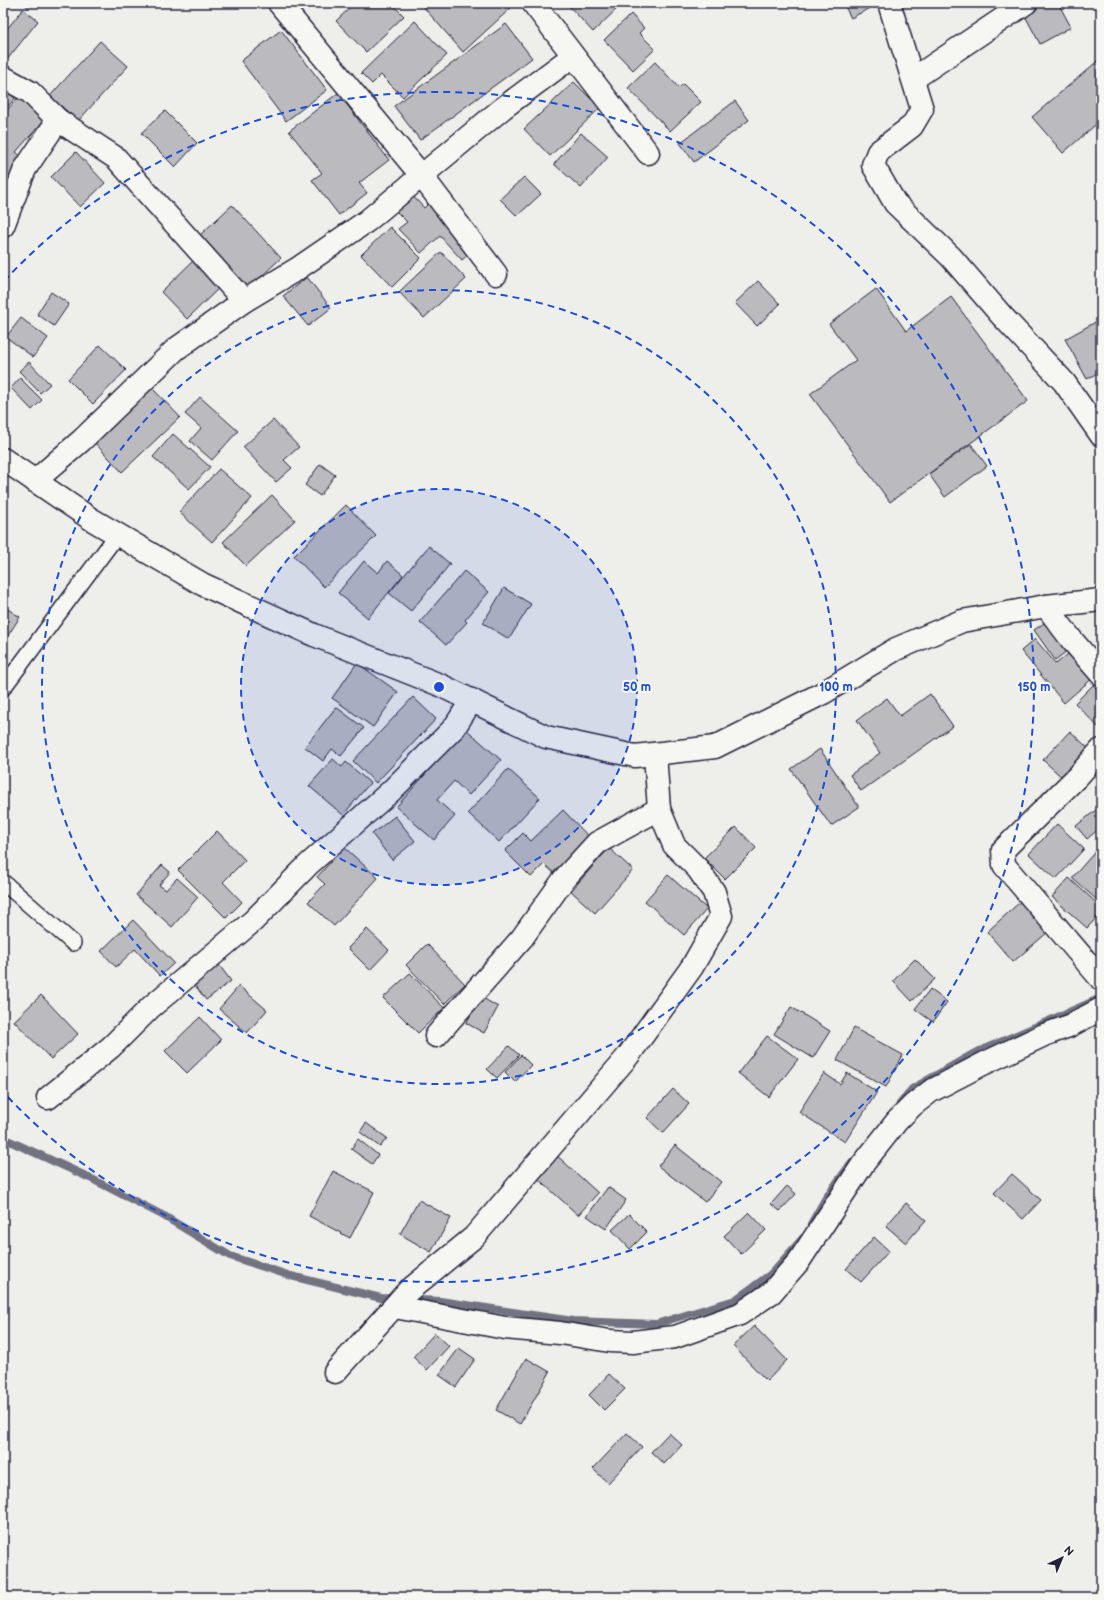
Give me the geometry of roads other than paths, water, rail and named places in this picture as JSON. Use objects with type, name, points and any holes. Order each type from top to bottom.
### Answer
[{"type":"street","points":[[279,3],[421,175],[496,274]]},
{"type":"street","points":[[533,3],[572,56],[648,153]]},
{"type":"street","points":[[890,3],[922,109],[912,126],[878,152],[873,165],[895,203],[951,257],[1002,316],[1064,382],[1101,435]]},
{"type":"street","points":[[914,79],[1026,3]]},
{"type":"street","points":[[35,481],[82,440],[176,349],[244,301],[297,269],[366,221],[503,108],[572,56]]},
{"type":"street","points":[[3,77],[30,92],[58,120],[116,158],[244,301]]},
{"type":"street","points":[[3,226],[25,169],[58,120]]},
{"type":"street","points":[[3,459],[91,519],[204,585],[314,635],[440,685],[546,737],[635,756],[715,747],[823,693],[896,649],[962,622],[1046,606],[1101,600]]},
{"type":"street","points":[[1046,606],[1071,639],[1101,674]]},
{"type":"street","points":[[48,1098],[111,1047],[151,1007],[253,921],[309,864],[391,792],[454,728],[472,700]]},
{"type":"street","points":[[1101,750],[1078,776],[1003,850],[1004,865],[1101,979]]},
{"type":"street","points":[[335,1372],[401,1299],[474,1237],[628,1056],[692,967],[721,916],[714,892],[698,869],[674,845],[659,809],[656,754]]},
{"type":"street","points":[[436,1036],[522,938],[564,878],[597,843],[659,809]]},
{"type":"street","points":[[401,1299],[505,1328],[560,1333],[625,1342],[675,1337],[740,1314],[771,1293],[799,1261],[863,1164],[897,1121],[913,1105],[931,1091],[983,1064],[1044,1035],[1069,1026],[1101,1009]]},
{"type":"lane","points":[[3,688],[117,535]]},
{"type":"lane","points":[[3,882],[73,943]]},
{"type":"waterway","points":[[900,1104],[912,1089],[973,1054],[1101,998]]},
{"type":"waterway","points":[[3,1138],[90,1178],[164,1216],[230,1256],[291,1276],[381,1298],[440,1301],[573,1321],[656,1324],[735,1300],[771,1274],[803,1238]]},
{"type":"waterway","points":[[811,1224],[827,1196],[852,1162]]}]
